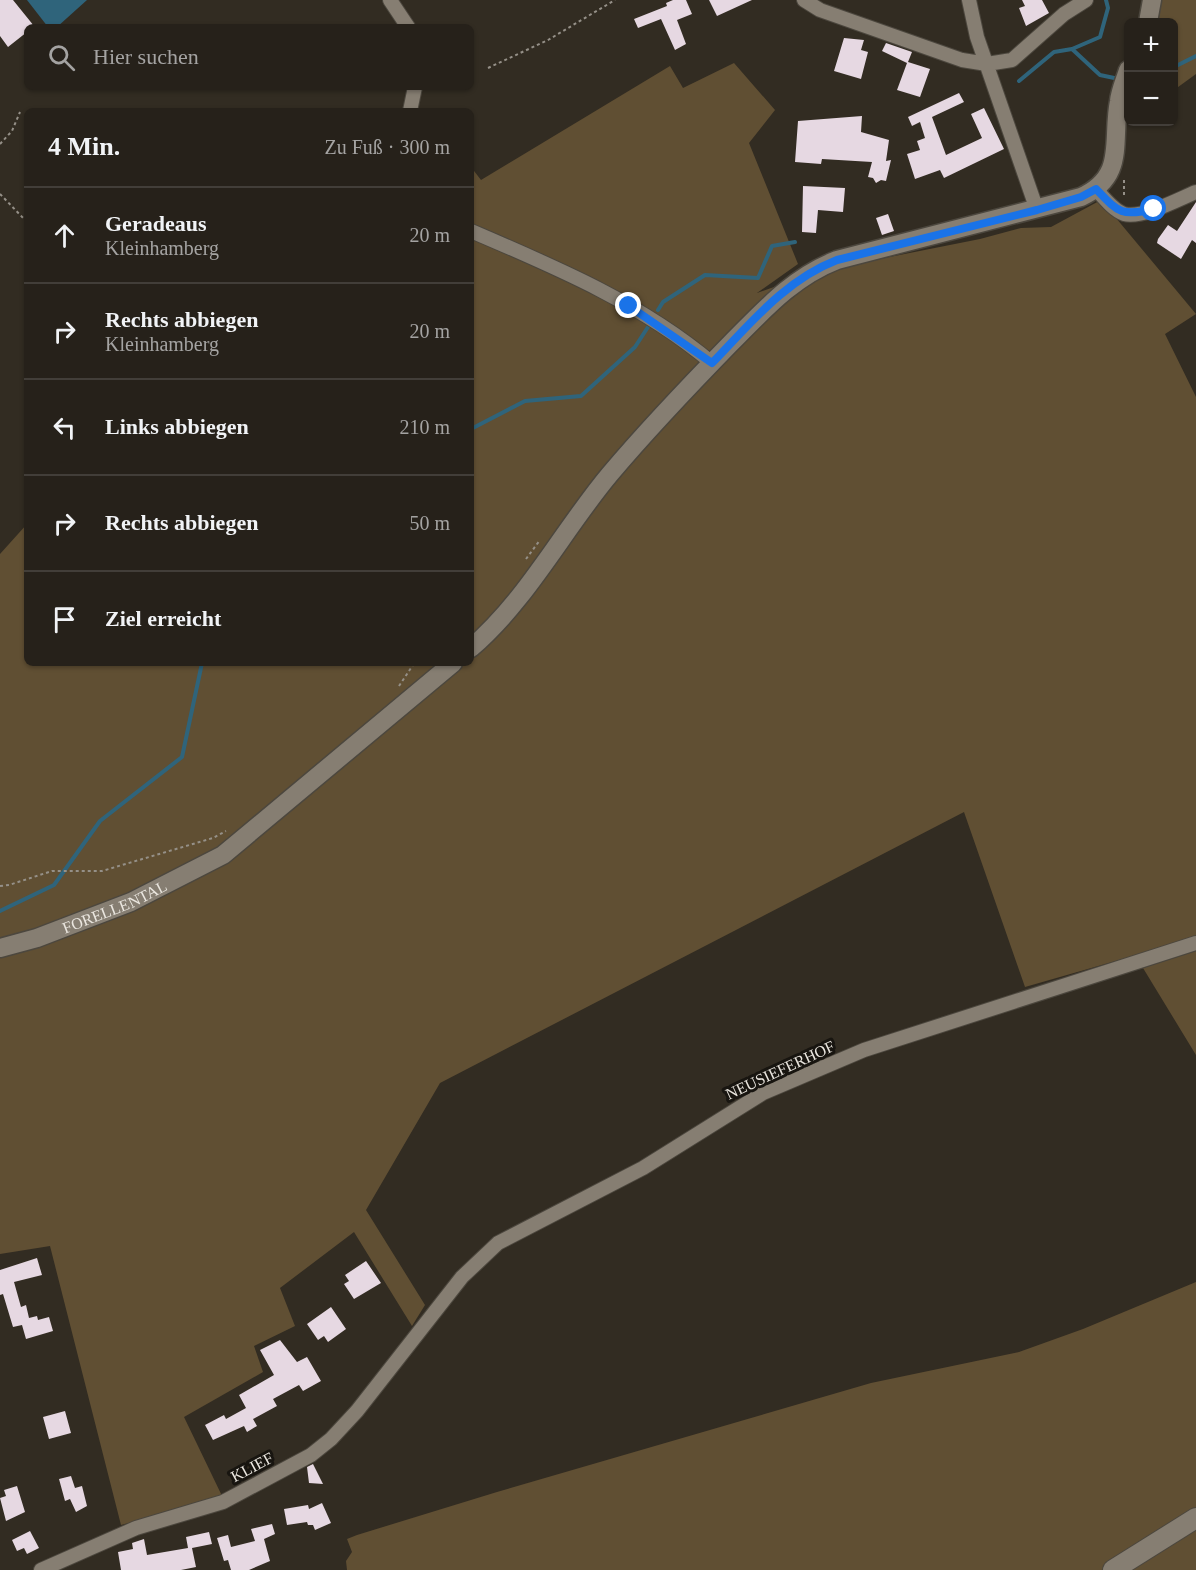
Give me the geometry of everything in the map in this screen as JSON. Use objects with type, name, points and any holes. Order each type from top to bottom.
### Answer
[{"type":"main road","points":[[1113,1570],[1196,1518]]},
{"type":"street","points":[[390,0],[406,24]]},
{"type":"street","points":[[804,0],[820,10],[962,60],[987,64],[1012,60],[1065,14],[1086,0]]},
{"type":"street","points":[[969,0],[987,64],[1037,210]]},
{"type":"street","points":[[1149,18],[1152,0]]},
{"type":"street","points":[[474,645],[496,626],[610,474],[783,290],[815,269],[873,250],[1037,210],[1081,197],[1096,189],[1108,177],[1115,160],[1118,102],[1127,72]]},
{"type":"street","points":[[411,108],[414,90]]},
{"type":"street","points":[[1096,189],[1115,209],[1124,214],[1154,209],[1196,192]]},
{"type":"street","points":[[474,232],[584,280],[629,306],[712,363]]},
{"type":"street","name":"FORELLENTAL","points":[[0,948],[37,938],[131,902],[223,855],[449,666]]},
{"type":"street","name":"NEUSIEFERHOF","points":[[428,1319],[462,1277],[498,1243],[643,1168],[763,1093],[864,1050],[1196,944]]},
{"type":"street","name":"KLIEF","points":[[41,1570],[136,1528],[223,1502],[311,1455],[331,1439],[357,1411],[428,1319]]},
{"type":"path","points":[[488,68],[548,40],[615,0]]},
{"type":"path","points":[[0,144],[12,130],[20,112]]},
{"type":"path","points":[[1124,178],[1124,214]]},
{"type":"path","points":[[0,194],[24,219]]},
{"type":"path","points":[[0,886],[52,871],[81,869],[102,871],[213,838],[234,827]]},
{"type":"shaded area","points":[[1157,0],[1196,0],[1196,74],[1178,87],[1178,18],[1155,18]]},
{"type":"shaded area","points":[[734,63],[775,110],[749,143],[798,264],[757,293],[819,271],[980,239],[1021,228],[1051,227],[1101,200],[1196,314],[1165,334],[1196,397],[1196,938],[1025,987],[964,812],[440,1083],[366,1210],[425,1305],[412,1326],[354,1232],[280,1288],[295,1326],[254,1346],[263,1372],[184,1417],[223,1498],[121,1525],[50,1246],[0,1254],[0,554],[24,527],[24,666],[474,666],[474,171],[481,180],[670,66],[683,88]]},
{"type":"shaded area","points":[[1196,951],[1196,1055],[1143,968]]},
{"type":"shaded area","points":[[1196,1282],[1196,1570],[347,1570],[346,1561],[352,1552],[347,1539],[357,1535],[871,1383],[1019,1352],[1083,1329]]},
{"type":"water","points":[[27,0],[87,0],[60,24],[46,24]]},
{"type":"building","points":[[0,0],[13,0],[32,24],[24,24],[24,34],[8,47],[0,36]]},
{"type":"building","points":[[673,0],[686,0],[692,14],[677,20],[686,44],[675,50],[661,19],[638,28],[634,19],[667,6],[666,3]]},
{"type":"building","points":[[709,0],[752,0],[717,16]]},
{"type":"building","points":[[1022,0],[1042,0],[1049,13],[1026,26],[1019,8],[1025,6]]},
{"type":"building","points":[[844,38],[864,40],[861,50],[868,52],[861,79],[834,71]]},
{"type":"building","points":[[886,43],[912,52],[908,62],[930,69],[920,97],[897,90],[907,63],[882,51]]},
{"type":"building","points":[[959,93],[964,102],[932,117],[946,155],[982,138],[971,114],[984,108],[1004,149],[944,178],[940,170],[915,179],[907,154],[920,150],[917,141],[925,138],[920,122],[912,126],[908,117]]},
{"type":"building","points":[[862,116],[861,132],[889,140],[886,161],[891,160],[886,181],[881,180],[876,183],[873,178],[868,177],[872,162],[822,159],[821,164],[795,162],[798,121]]},
{"type":"building","points":[[803,186],[845,188],[843,212],[818,210],[816,233],[802,232]]},
{"type":"building","points":[[1196,202],[1196,243],[1192,240],[1181,259],[1157,243],[1158,239],[1168,225],[1177,231]]},
{"type":"building","points":[[888,214],[894,231],[882,235],[876,218]]},
{"type":"building","points":[[37,1258],[42,1275],[14,1282],[21,1307],[26,1305],[29,1318],[37,1316],[38,1320],[49,1317],[53,1331],[26,1339],[22,1325],[13,1327],[3,1294],[0,1295],[0,1270]]},
{"type":"building","points":[[366,1261],[381,1283],[354,1299],[344,1284],[349,1281],[345,1275]]},
{"type":"building","points":[[331,1307],[346,1329],[328,1342],[324,1336],[318,1340],[307,1324]]},
{"type":"building","points":[[280,1340],[297,1362],[307,1357],[321,1381],[303,1391],[299,1385],[273,1399],[277,1406],[253,1419],[257,1426],[247,1432],[244,1426],[213,1440],[205,1425],[224,1415],[226,1419],[246,1408],[239,1395],[274,1375],[260,1350]]},
{"type":"building","points":[[65,1411],[71,1433],[49,1439],[43,1417]]},
{"type":"building","points":[[313,1464],[323,1484],[309,1483],[307,1467]]},
{"type":"building","points":[[71,1476],[75,1488],[82,1486],[87,1506],[76,1512],[70,1499],[65,1501],[59,1479]]},
{"type":"building","points":[[17,1486],[25,1512],[6,1521],[0,1498],[6,1496],[4,1490]]},
{"type":"building","points":[[322,1503],[331,1523],[315,1530],[313,1525],[308,1525],[307,1522],[287,1525],[284,1509],[308,1505],[309,1509]]},
{"type":"building","points":[[272,1524],[275,1534],[264,1539],[270,1561],[249,1570],[231,1570],[228,1560],[224,1561],[217,1538],[228,1535],[231,1547],[255,1541],[251,1529]]},
{"type":"building","points":[[30,1531],[39,1548],[27,1554],[24,1548],[17,1551],[12,1540]]},
{"type":"building","points":[[209,1532],[212,1544],[192,1548],[196,1567],[181,1570],[121,1570],[118,1552],[133,1549],[132,1543],[144,1539],[147,1555],[188,1548],[186,1537]]},
{"type":"waterway","points":[[1072,49],[1100,37],[1108,8],[1106,0]]},
{"type":"waterway","points":[[1019,81],[1054,52],[1072,49],[1100,75],[1119,79]]},
{"type":"waterway","points":[[1178,65],[1196,56]]},
{"type":"waterway","points":[[658,310],[663,302],[705,275],[758,278],[772,246],[795,242]]},
{"type":"waterway","points":[[474,427],[525,401],[581,396],[635,347],[648,327]]},
{"type":"waterway","points":[[0,911],[54,885],[100,821],[182,757],[201,666]]},
{"type":"route","points":[[629,306],[712,363],[783,290],[815,269],[837,260],[1037,210],[1081,197],[1096,189],[1115,209],[1124,214],[1154,209]]}]
